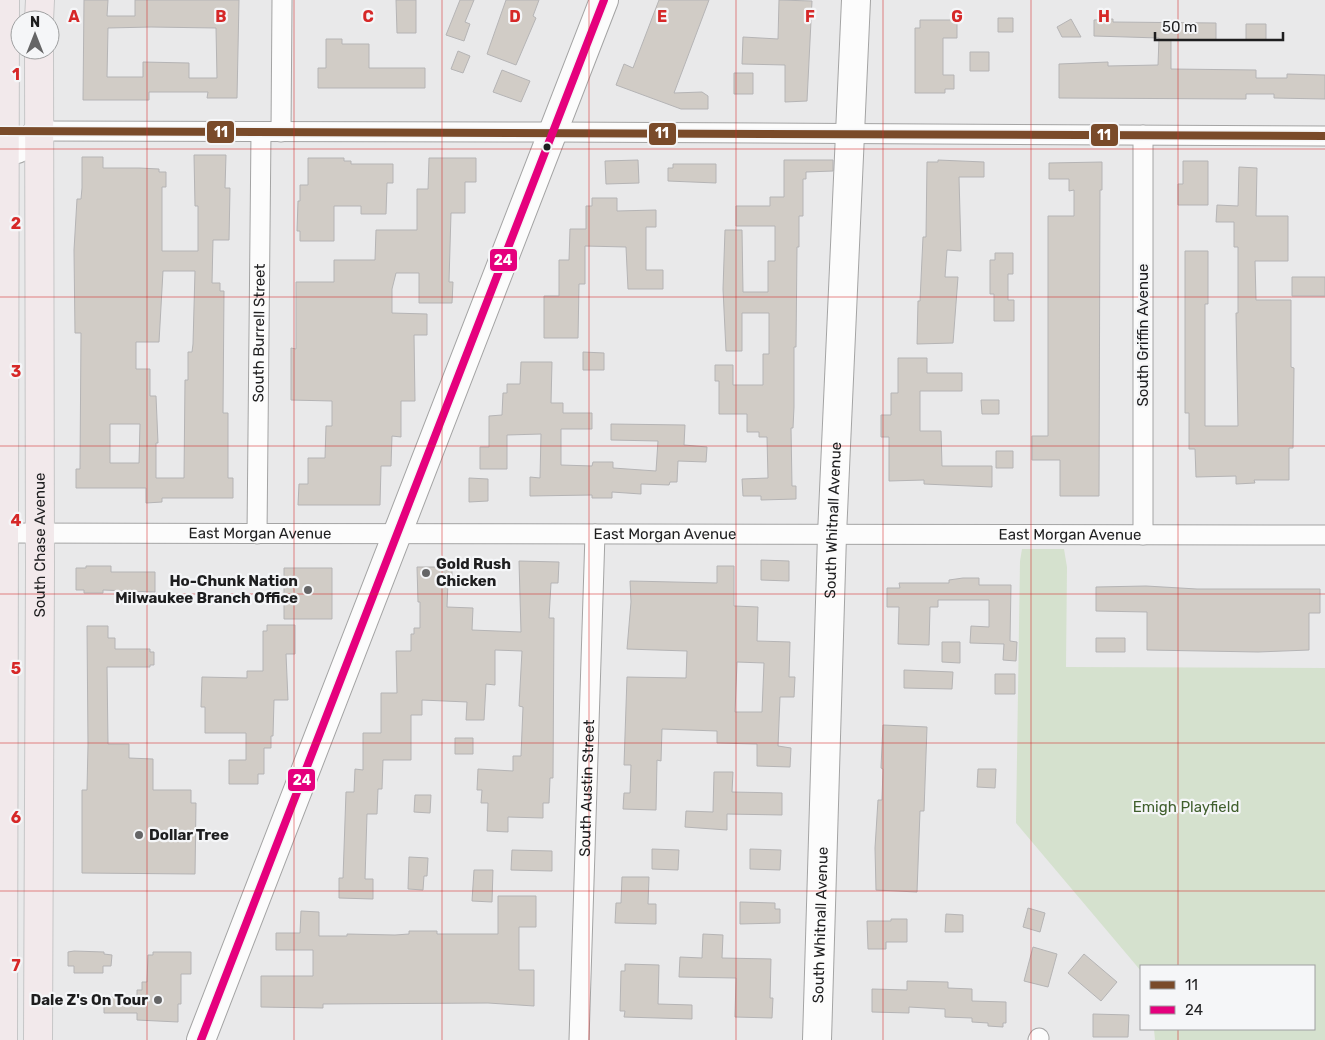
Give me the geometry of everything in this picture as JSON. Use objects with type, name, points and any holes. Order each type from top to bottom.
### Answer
[{"type":"main road","points":[[3,1040],[2,141],[5,0]]},
{"type":"main road","name":"South Chase Avenue","points":[[38,1040],[40,917],[39,60]]},
{"type":"main road","points":[[3,917],[40,917]]},
{"type":"street","points":[[281,132],[282,0]]},
{"type":"street","points":[[201,1040],[604,0]]},
{"type":"street","name":"South Whitnall Avenue","points":[[817,1040],[832,535],[856,0]]},
{"type":"street","points":[[2,141],[16,150],[29,144],[38,131],[1325,136]]},
{"type":"street","name":"South Burrell Street","points":[[257,534],[261,132]]},
{"type":"street","name":"South Griffin Avenue","points":[[1143,135],[1143,535]]},
{"type":"street","name":"East Morgan Avenue","points":[[2,534],[1325,535]]},
{"type":"street","name":"South Austin Street","points":[[579,1040],[595,534]]},
{"type":"green space","name":"Emigh Playfield","points":[[1022,549],[1064,549],[1067,567],[1066,667],[1325,668],[1325,1040],[1155,1040],[1154,1030],[1315,1030],[1315,965],[1140,965],[1140,970],[1016,823],[1020,561]]},
{"type":"building","points":[[84,0],[108,0],[107,16],[135,16],[135,0],[239,0],[237,98],[207,98],[208,92],[149,92],[149,100],[83,100]],"holes":[[[108,28],[216,28],[217,78],[189,78],[189,63],[143,62],[143,77],[107,77]]]},
{"type":"building","points":[[396,0],[416,0],[416,33],[397,33]]},
{"type":"building","points":[[460,0],[474,0],[465,22],[470,24],[464,41],[446,35]]},
{"type":"building","points":[[506,0],[539,0],[533,16],[536,18],[516,65],[487,54]]},
{"type":"building","points":[[659,0],[709,0],[674,93],[702,92],[708,96],[708,109],[681,109],[616,85],[624,64],[633,68]]},
{"type":"building","points":[[779,0],[812,1],[807,101],[785,102],[785,65],[742,64],[743,37],[778,39]]},
{"type":"building","points":[[998,18],[1013,18],[1013,32],[998,32]]},
{"type":"building","points":[[1071,19],[1081,37],[1062,37],[1057,27]]},
{"type":"building","points":[[1113,19],[1113,22],[1216,23],[1216,40],[1171,40],[1171,69],[1256,70],[1256,78],[1287,78],[1287,74],[1325,75],[1325,99],[1274,98],[1274,94],[1246,94],[1246,99],[1059,98],[1059,64],[1108,62],[1108,66],[1158,65],[1159,38],[1094,36],[1094,20]]},
{"type":"building","points":[[920,20],[957,20],[957,38],[943,38],[943,75],[954,75],[954,89],[945,89],[945,93],[915,93],[915,28],[920,28]]},
{"type":"building","points":[[1246,24],[1266,24],[1266,40],[1246,40]]},
{"type":"building","points":[[326,39],[342,39],[342,44],[369,44],[369,68],[425,68],[425,88],[318,88],[318,68],[326,68]]},
{"type":"building","points":[[458,51],[470,56],[463,73],[451,69]]},
{"type":"building","points":[[970,52],[989,52],[989,71],[970,71]]},
{"type":"building","points":[[502,70],[530,81],[521,102],[493,92]]},
{"type":"building","points":[[734,73],[753,73],[753,94],[734,94]]},
{"type":"building","points":[[194,155],[226,155],[225,188],[230,188],[229,240],[213,240],[212,283],[220,283],[220,291],[224,291],[223,413],[228,413],[228,478],[233,478],[233,498],[162,498],[162,502],[146,503],[146,488],[76,488],[76,469],[80,469],[81,333],[75,333],[74,250],[77,199],[81,199],[82,188],[82,157],[103,157],[103,168],[159,169],[159,172],[166,172],[166,187],[162,187],[162,251],[198,251],[198,206],[195,206]],"holes":[[[163,271],[195,271],[193,344],[192,352],[188,352],[188,380],[185,380],[184,478],[156,478],[156,443],[158,443],[156,396],[150,396],[150,369],[136,369],[136,342],[159,342]],[[110,424],[140,424],[139,463],[110,463]]]},
{"type":"building","points":[[308,158],[344,158],[344,161],[351,161],[351,164],[393,164],[393,183],[387,183],[386,214],[361,214],[361,206],[334,206],[334,241],[300,241],[300,231],[297,231],[298,201],[300,201],[300,185],[308,185]]},
{"type":"building","points":[[429,158],[476,158],[476,182],[465,182],[465,213],[451,213],[449,282],[453,282],[452,303],[419,303],[419,273],[396,273],[392,289],[392,313],[427,314],[427,335],[414,335],[415,401],[401,401],[401,437],[392,436],[391,466],[381,466],[380,505],[298,505],[299,484],[308,484],[308,458],[325,458],[326,426],[332,426],[332,401],[291,400],[291,348],[296,349],[296,282],[334,282],[334,260],[375,260],[376,230],[417,230],[417,189],[428,189]]},
{"type":"building","points":[[638,160],[639,183],[606,184],[605,161]]},
{"type":"building","points":[[784,160],[833,160],[833,171],[806,172],[806,179],[803,179],[803,216],[799,216],[799,247],[797,247],[796,347],[794,347],[793,428],[791,428],[792,486],[796,486],[796,499],[761,500],[761,496],[743,496],[742,479],[768,478],[767,437],[759,437],[759,432],[747,432],[747,414],[719,414],[719,381],[715,381],[715,365],[733,365],[733,385],[763,385],[763,354],[769,354],[769,313],[742,313],[742,351],[726,351],[723,289],[725,230],[742,230],[743,292],[768,292],[768,261],[775,261],[775,226],[736,226],[736,206],[770,206],[770,197],[784,197]]},
{"type":"building","points":[[938,160],[984,162],[984,177],[959,177],[961,251],[947,250],[945,277],[958,277],[953,343],[917,344],[923,237],[926,237],[927,162],[938,162]]},
{"type":"building","points":[[1183,161],[1208,161],[1208,205],[1178,205],[1178,184],[1183,184]]},
{"type":"building","points":[[1102,162],[1102,190],[1100,190],[1099,496],[1060,496],[1060,460],[1032,460],[1032,436],[1048,436],[1048,216],[1074,216],[1074,190],[1069,191],[1069,179],[1049,179],[1049,163]]},
{"type":"building","points":[[673,164],[716,164],[716,183],[668,181],[668,168],[673,168]]},
{"type":"building","points":[[1239,167],[1257,168],[1256,216],[1288,216],[1288,261],[1255,261],[1256,300],[1291,300],[1291,367],[1294,368],[1293,448],[1289,448],[1289,480],[1254,480],[1255,483],[1236,484],[1236,476],[1196,477],[1195,449],[1189,449],[1189,413],[1185,413],[1185,251],[1208,251],[1208,304],[1205,304],[1205,426],[1238,426],[1236,313],[1238,313],[1238,247],[1234,247],[1234,222],[1216,222],[1217,205],[1238,206]]},
{"type":"building","points":[[592,198],[617,198],[617,211],[656,210],[656,227],[646,227],[646,270],[663,270],[663,289],[628,289],[626,247],[585,246],[585,284],[579,284],[578,338],[544,338],[544,296],[559,296],[559,260],[569,260],[570,229],[586,229],[586,206],[592,206]]},
{"type":"building","points":[[995,253],[1013,253],[1013,274],[1008,274],[1008,300],[1014,300],[1014,321],[994,321],[994,294],[990,294],[990,260],[995,260]]},
{"type":"building","points":[[1292,277],[1325,277],[1325,296],[1292,296]]},
{"type":"building","points":[[583,352],[604,353],[604,370],[583,370]]},
{"type":"building","points":[[898,358],[927,358],[927,373],[962,373],[962,391],[920,391],[920,431],[941,431],[942,466],[992,466],[992,487],[924,484],[924,480],[889,481],[889,437],[881,437],[881,415],[891,415],[891,393],[898,393]]},
{"type":"building","points":[[521,362],[552,362],[551,403],[563,403],[563,413],[592,413],[592,429],[561,429],[561,465],[592,466],[593,462],[613,462],[613,468],[656,471],[658,441],[611,440],[611,424],[685,425],[684,445],[707,447],[706,462],[678,461],[677,482],[670,482],[669,485],[641,484],[641,494],[612,492],[612,498],[592,498],[592,495],[530,496],[530,477],[540,478],[541,434],[507,435],[507,469],[480,469],[480,447],[489,447],[489,416],[502,415],[503,393],[507,393],[507,384],[520,384]]},
{"type":"building","points":[[981,400],[999,400],[999,414],[982,414]]},
{"type":"building","points":[[996,451],[1013,451],[1013,468],[996,468]]},
{"type":"building","points":[[469,478],[488,479],[488,501],[469,502]]},
{"type":"building","points":[[761,560],[789,561],[789,581],[761,580]]},
{"type":"building","points":[[519,561],[559,562],[558,583],[551,583],[549,618],[554,618],[553,778],[550,778],[549,803],[543,803],[543,818],[508,817],[508,832],[487,831],[488,803],[481,803],[482,790],[477,790],[478,769],[513,771],[513,756],[521,756],[523,707],[519,706],[522,651],[495,650],[495,685],[486,684],[484,720],[466,720],[467,702],[422,700],[422,715],[411,715],[411,760],[383,760],[382,789],[378,789],[377,814],[367,814],[365,879],[373,879],[373,899],[339,898],[339,878],[343,878],[346,792],[354,792],[355,769],[363,770],[363,733],[381,733],[381,693],[397,693],[396,651],[411,651],[411,634],[414,634],[414,628],[420,628],[417,567],[452,567],[452,581],[448,581],[447,607],[473,608],[472,630],[521,632]]},
{"type":"building","points":[[86,566],[111,566],[111,572],[155,572],[155,592],[103,590],[103,593],[84,593],[84,590],[76,590],[76,568],[86,568]]},
{"type":"building","points":[[717,566],[734,566],[734,606],[758,607],[757,641],[790,642],[789,677],[795,677],[794,697],[780,697],[778,746],[791,748],[790,767],[757,766],[757,744],[717,743],[717,731],[662,729],[661,761],[657,760],[656,810],[623,809],[624,793],[630,793],[631,765],[624,765],[627,677],[686,678],[687,651],[627,649],[631,602],[630,581],[717,583]],"holes":[[[737,662],[764,663],[762,712],[735,712]]]},
{"type":"building","name":"Ho-Chunk Nation Milwaukee Branch Office","points":[[284,568],[332,568],[332,619],[284,619]]},
{"type":"building","points":[[979,578],[979,585],[1011,585],[1010,641],[1017,642],[1016,661],[1003,660],[1004,644],[970,643],[971,626],[989,627],[989,600],[938,600],[938,607],[930,607],[929,645],[898,644],[899,607],[887,607],[887,588],[900,588],[899,583],[949,583],[949,580]]},
{"type":"building","points":[[1146,586],[1197,589],[1320,589],[1320,613],[1309,613],[1309,650],[1258,652],[1147,650],[1147,612],[1096,611],[1096,587]]},
{"type":"building","points":[[267,625],[295,625],[295,654],[286,654],[288,700],[274,700],[271,748],[264,748],[264,774],[258,774],[258,784],[229,784],[229,760],[246,760],[246,733],[205,733],[205,707],[201,707],[202,677],[247,678],[247,671],[263,671],[263,631],[267,631]]},
{"type":"building","name":"Dollar Tree","points":[[87,626],[108,626],[108,638],[115,638],[115,649],[150,649],[150,652],[154,652],[154,665],[150,665],[150,667],[107,667],[108,744],[129,744],[129,758],[153,759],[153,790],[191,790],[191,803],[196,803],[195,874],[82,873],[82,790],[87,790],[88,745]]},
{"type":"building","points":[[1096,638],[1125,638],[1125,652],[1096,652]]},
{"type":"building","points":[[942,642],[960,642],[960,663],[942,662]]},
{"type":"building","points":[[904,670],[953,672],[952,689],[904,688]]},
{"type":"building","points":[[995,674],[1015,674],[1015,694],[995,694]]},
{"type":"building","points":[[883,725],[927,727],[924,811],[920,811],[917,892],[876,890],[875,848],[878,800],[882,800]]},
{"type":"building","points":[[455,738],[473,738],[473,754],[455,754]]},
{"type":"building","points":[[978,769],[996,769],[995,788],[977,787]]},
{"type":"building","points":[[714,772],[733,772],[732,792],[782,793],[782,815],[727,814],[727,830],[685,827],[686,811],[713,812]]},
{"type":"building","points":[[415,795],[431,795],[430,813],[414,812]]},
{"type":"building","points":[[652,849],[679,850],[678,870],[652,869]]},
{"type":"building","points":[[750,849],[781,850],[780,870],[750,869]]},
{"type":"building","points":[[512,850],[552,851],[552,871],[511,870]]},
{"type":"building","points":[[409,857],[428,858],[427,876],[424,876],[423,890],[408,889]]},
{"type":"building","points":[[474,870],[493,870],[492,902],[472,901]]},
{"type":"building","points":[[622,877],[649,877],[648,904],[656,904],[656,924],[615,923],[616,903],[621,903]]},
{"type":"building","points":[[498,896],[536,896],[536,927],[519,927],[519,970],[534,970],[534,1006],[488,1003],[323,1004],[323,1008],[261,1007],[261,976],[313,976],[313,950],[276,950],[276,933],[300,933],[301,911],[319,912],[319,936],[347,936],[347,934],[395,935],[409,934],[409,931],[437,931],[437,934],[498,934]]},
{"type":"building","points":[[740,902],[775,903],[775,909],[780,909],[780,923],[740,924]]},
{"type":"building","points":[[1028,908],[1045,913],[1040,932],[1023,927]]},
{"type":"building","points":[[946,914],[963,915],[963,932],[945,932]]},
{"type":"building","points":[[891,919],[907,919],[907,942],[886,942],[886,949],[868,949],[867,921],[891,921]]},
{"type":"building","points":[[703,934],[723,935],[722,958],[771,959],[770,998],[773,998],[772,1018],[735,1017],[736,978],[679,977],[680,957],[702,958]]},
{"type":"building","points":[[1033,947],[1057,954],[1048,987],[1024,981]]},
{"type":"building","points":[[68,952],[104,952],[104,954],[112,955],[111,966],[103,966],[103,973],[74,973],[74,966],[68,966]]},
{"type":"building","points":[[153,952],[191,952],[191,974],[181,974],[181,1004],[178,1004],[178,1022],[137,1020],[137,1013],[104,1013],[104,997],[137,997],[137,990],[142,990],[142,982],[147,982],[148,955],[153,955]]},
{"type":"building","points":[[1084,954],[1117,982],[1101,1001],[1068,973]]},
{"type":"building","points":[[625,964],[659,965],[658,1004],[692,1005],[692,1019],[624,1017],[625,1011],[620,1011],[621,971],[625,971]]},
{"type":"building","points":[[907,981],[948,982],[948,988],[972,989],[972,1001],[1006,1002],[1006,1023],[1003,1023],[1003,1027],[988,1026],[988,1023],[972,1022],[972,1018],[945,1017],[945,1009],[909,1007],[909,1013],[872,1012],[872,989],[907,990]]},
{"type":"building","points":[[1093,1014],[1129,1015],[1128,1037],[1093,1037]]},
{"type":"transit line","name":"24","points":[[201,1040],[604,0]]},
{"type":"transit line","name":"11","points":[[0,131],[1325,136]]},
{"type":"place","name":"Gold Rush Chicken","points":[[426,573]]},
{"type":"place","name":"Ho-Chunk Nation Milwaukee Branch Office","points":[[308,590]]},
{"type":"place","name":"Dollar Tree","points":[[139,835]]},
{"type":"place","name":"Dale Z's On Tour","points":[[158,1000]]}]
